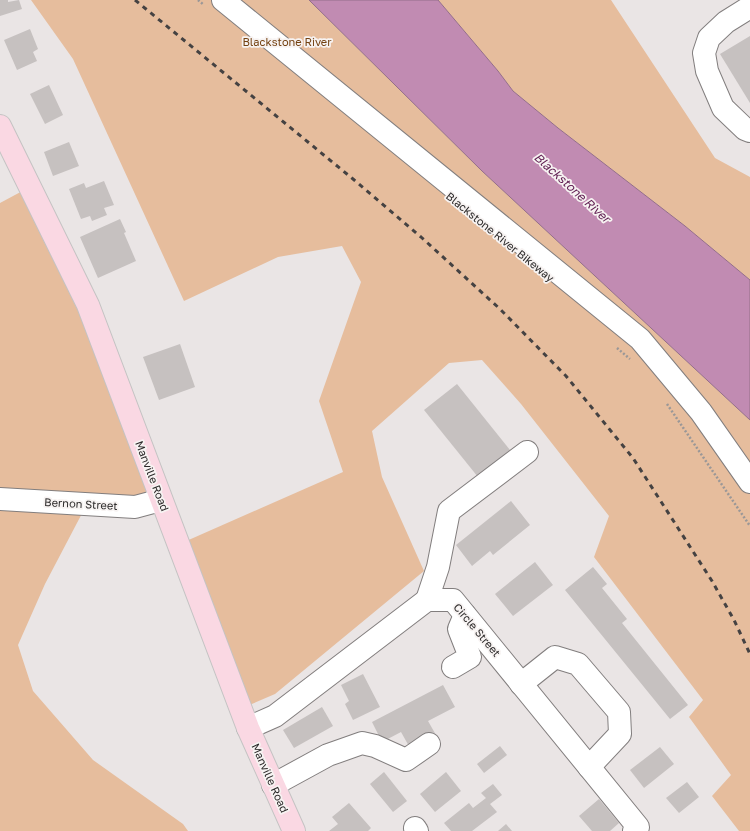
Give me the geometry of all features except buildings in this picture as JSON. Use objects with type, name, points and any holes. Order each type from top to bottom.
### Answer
[{"type":"main road","name":"Manville Road","points":[[0,126],[88,305],[248,728],[294,831]]},
{"type":"street","points":[[216,5],[640,339],[701,412],[750,482]]},
{"type":"street","points":[[750,7],[726,22],[709,38],[704,53],[707,71],[723,108],[745,129],[750,131]]},
{"type":"street","points":[[248,728],[275,716],[427,600],[438,567],[449,511],[527,452]]},
{"type":"street","name":"Bernon Street","points":[[0,499],[135,507],[161,500]]},
{"type":"street","name":"Circle Street","points":[[427,600],[453,600],[638,827],[634,831]]},
{"type":"street","points":[[453,667],[470,657],[459,629],[465,615]]},
{"type":"street","points":[[521,684],[555,657],[578,664],[619,712],[620,734],[589,767]]},
{"type":"street","points":[[273,785],[328,755],[362,743],[375,746],[406,760],[429,744]]},
{"type":"path","points":[[198,0],[216,5]]},
{"type":"path","points":[[617,347],[633,362]]},
{"type":"path","points":[[667,404],[750,526]]},
{"type":"green space","name":"Blackstone River","points":[[31,0],[309,0],[482,171],[750,420],[750,831],[739,831],[712,796],[731,775],[689,717],[703,700],[594,557],[609,516],[521,404],[482,360],[449,363],[372,431],[382,477],[424,571],[275,694],[240,709],[175,546],[343,472],[319,401],[361,282],[342,246],[278,257],[184,301],[73,59]]},
{"type":"green space","points":[[438,0],[611,0],[715,158],[750,177],[750,280],[685,226],[558,128],[513,91]]},
{"type":"green space","points":[[28,188],[157,498],[88,502],[45,584],[18,645],[33,691],[93,760],[183,824],[188,831],[0,831],[0,203]]},
{"type":"water","name":"Blackstone River","points":[[309,0],[438,0],[513,91],[558,128],[685,226],[750,280],[750,420],[482,171]]},
{"type":"railway","points":[[135,0],[353,179],[421,237],[500,309],[566,376],[633,458],[712,581],[734,620],[750,654]]}]
